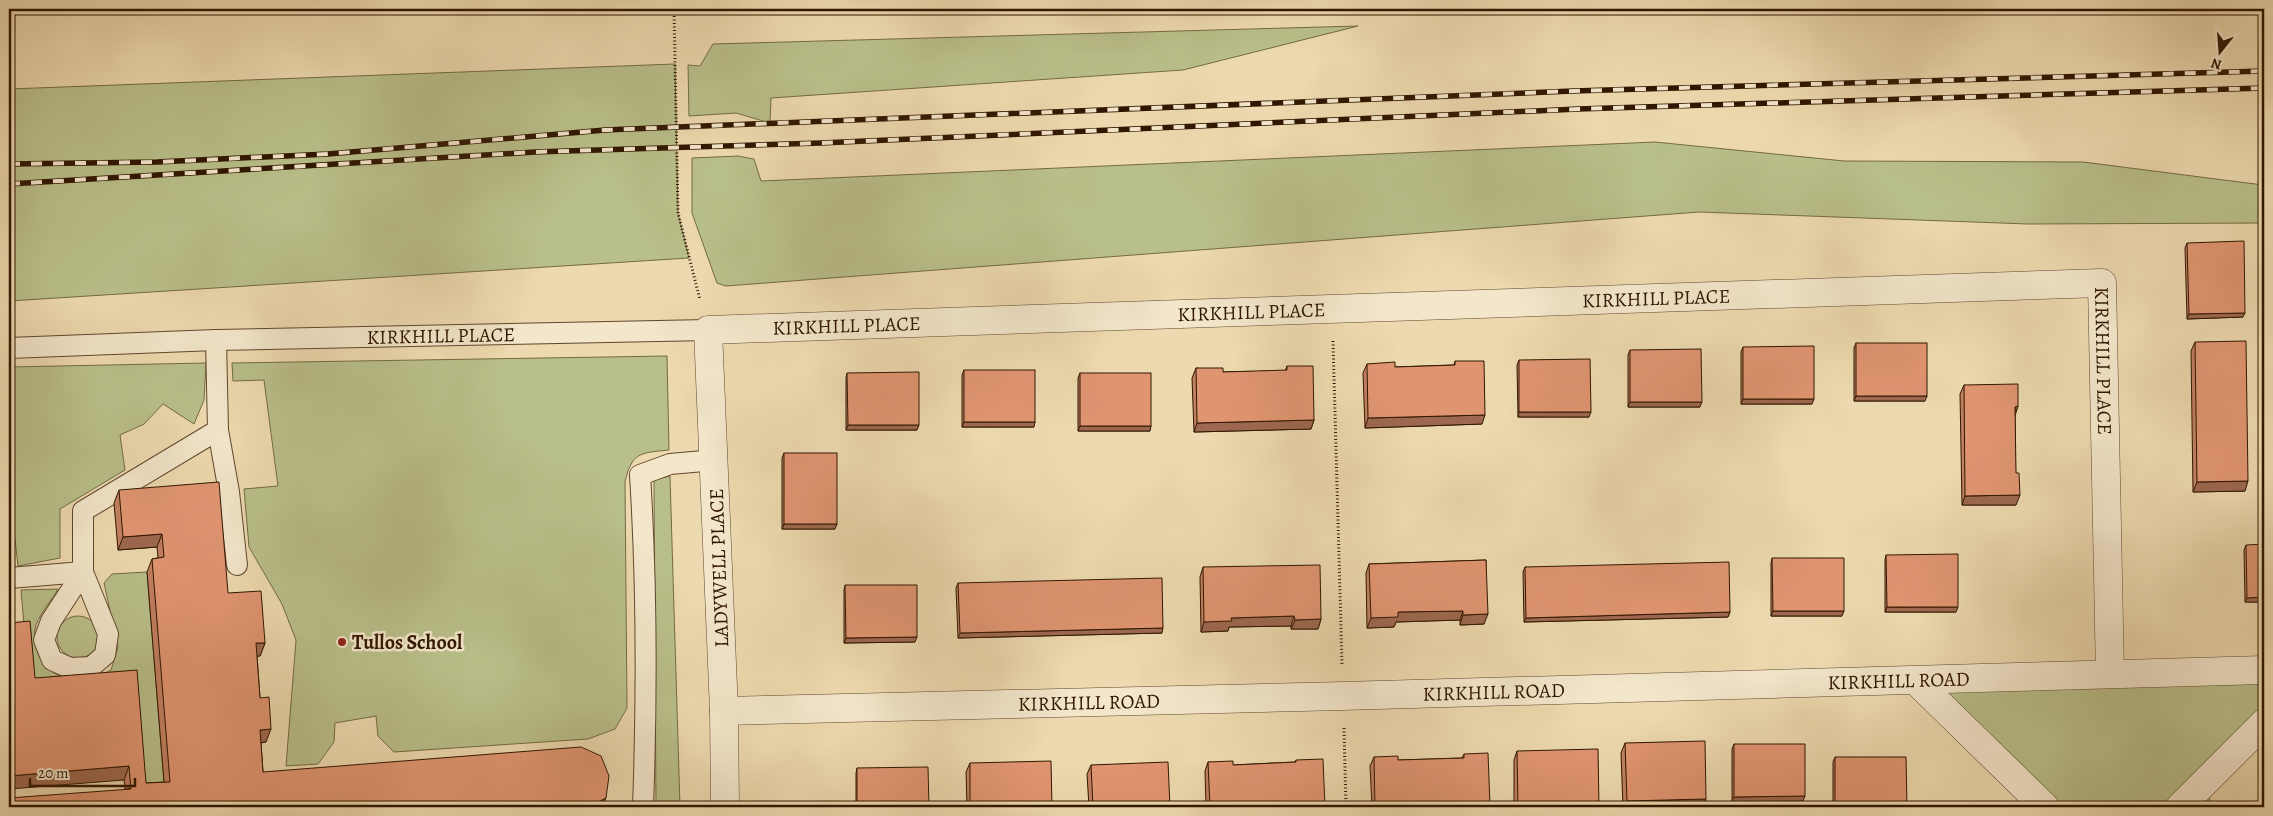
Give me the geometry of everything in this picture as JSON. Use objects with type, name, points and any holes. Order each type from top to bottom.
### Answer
[{"type":"street","name":"KIRKHILL PLACE","points":[[708,330],[2102,283],[2110,674]]},
{"type":"street","name":"LADYWELL PLACE","points":[[708,330],[715,460],[724,711],[725,807]]},
{"type":"street","name":"KIRKHILL ROAD","points":[[724,711],[2264,670]]},
{"type":"street","points":[[1916,680],[2045,807]]},
{"type":"street","points":[[2180,807],[2264,723]]},
{"type":"lane","name":"KIRKHILL PLACE","points":[[9,348],[216,340],[708,330]]},
{"type":"lane","points":[[216,340],[218,430],[229,492],[237,565]]},
{"type":"lane","points":[[9,578],[83,572],[83,511],[218,430]]},
{"type":"lane","points":[[643,807],[647,690],[645,544],[640,474],[670,464],[715,460]]},
{"type":"path","points":[[674,9],[678,213],[708,330]]},
{"type":"path","points":[[1332,309],[1346,807]]},
{"type":"green space","points":[[1358,26],[1183,70],[771,98],[770,123],[736,113],[689,116],[688,65],[700,66],[713,44]]},
{"type":"green space","points":[[675,64],[678,213],[689,258],[9,301],[9,89]]},
{"type":"green space","points":[[1655,142],[1844,161],[2083,162],[2263,185],[2264,223],[2028,224],[1699,212],[726,286],[717,283],[692,213],[692,158],[738,156],[754,159],[761,181]]},
{"type":"green space","points":[[667,356],[669,450],[651,452],[634,459],[625,482],[627,708],[615,729],[588,739],[394,752],[378,736],[376,716],[335,723],[334,742],[318,764],[286,766],[296,640],[282,604],[249,547],[244,489],[278,486],[264,380],[233,381],[232,363]]},
{"type":"green space","points":[[206,363],[204,400],[194,424],[163,404],[144,424],[120,435],[125,470],[60,509],[60,558],[18,566],[15,539],[9,540],[9,367]]},
{"type":"green space","points":[[670,476],[680,807],[656,807],[654,480]]},
{"type":"green space","points":[[147,572],[165,795],[141,797],[132,684],[30,692],[21,590],[58,589],[36,625],[35,641],[37,652],[42,661],[57,675],[78,680],[90,679],[111,670],[118,647],[104,583],[112,574]]},
{"type":"green space","points":[[78,616],[93,622],[99,637],[93,652],[78,658],[63,652],[57,637],[63,622]]},
{"type":"green space","points":[[2264,670],[2264,723],[2208,780],[2210,807],[2023,807],[2023,803],[1916,681]]},
{"type":"building","points":[[2244,241],[2245,313],[2189,314],[2187,243]]},
{"type":"building","points":[[2246,341],[2248,481],[2197,482],[2195,342]]},
{"type":"building","points":[[1856,343],[1927,343],[1927,396],[1856,396]]},
{"type":"building","points":[[1814,346],[1814,399],[1743,399],[1743,347]]},
{"type":"building","points":[[1701,349],[1702,402],[1630,402],[1630,350]]},
{"type":"building","points":[[1590,359],[1591,412],[1519,412],[1519,360]]},
{"type":"building","points":[[1455,361],[1484,361],[1485,415],[1368,418],[1367,364],[1395,362],[1395,367],[1455,365]]},
{"type":"building","points":[[1287,366],[1313,366],[1314,420],[1197,423],[1196,368],[1223,368],[1223,372],[1287,370]]},
{"type":"building","points":[[964,370],[1035,370],[1035,422],[964,422]]},
{"type":"building","points":[[919,372],[919,425],[848,425],[847,373]]},
{"type":"building","points":[[1080,373],[1151,373],[1151,426],[1080,426]]},
{"type":"building","points":[[2018,384],[2018,406],[2015,407],[2016,473],[2019,473],[2020,495],[1965,496],[1964,385]]},
{"type":"building","points":[[784,453],[837,453],[837,524],[784,524]]},
{"type":"building","points":[[219,482],[228,593],[261,591],[265,643],[256,643],[260,698],[269,697],[271,729],[260,730],[263,772],[581,747],[601,756],[609,776],[606,798],[588,807],[9,807],[9,798],[131,789],[129,766],[9,776],[9,623],[30,621],[35,678],[137,670],[146,783],[170,782],[152,559],[164,557],[162,534],[123,537],[119,490]]},
{"type":"building","points":[[2264,544],[2264,597],[2247,598],[2246,545]]},
{"type":"building","points":[[1958,554],[1958,607],[1887,607],[1886,555]]},
{"type":"building","points":[[1772,558],[1844,558],[1844,611],[1773,611]]},
{"type":"building","points":[[1486,560],[1488,614],[1463,615],[1463,611],[1398,612],[1398,617],[1371,618],[1369,564]]},
{"type":"building","points":[[1729,562],[1730,612],[1526,618],[1525,567]]},
{"type":"building","points":[[1320,565],[1321,619],[1295,620],[1294,616],[1231,618],[1232,621],[1204,622],[1203,567]]},
{"type":"building","points":[[1162,578],[1163,628],[960,633],[958,583]]},
{"type":"building","points":[[845,585],[917,585],[917,637],[846,638]]},
{"type":"building","points":[[1705,741],[1706,799],[1627,801],[1625,743]]},
{"type":"building","points":[[1734,744],[1805,744],[1805,796],[1734,797]]},
{"type":"building","points":[[1598,749],[1599,806],[1518,807],[1517,751]]},
{"type":"building","points":[[1488,753],[1490,805],[1375,807],[1374,757],[1398,756],[1398,760],[1464,758],[1464,754]]},
{"type":"building","points":[[1835,757],[1906,757],[1907,807],[1835,807]]},
{"type":"building","points":[[1323,759],[1325,807],[1210,807],[1208,762],[1233,761],[1233,765]]},
{"type":"building","points":[[1051,761],[1052,807],[970,807],[970,763]]},
{"type":"building","points":[[1168,762],[1170,807],[1093,807],[1091,765]]},
{"type":"building","points":[[928,767],[929,807],[857,807],[857,768]]},
{"type":"railway","points":[[9,164],[157,162],[328,154],[605,130],[1573,91],[2264,71]]},
{"type":"railway","points":[[9,184],[535,152],[821,143],[1578,109],[2264,88]]},
{"type":"place","name":"Tullos School","points":[[342,642]]}]
